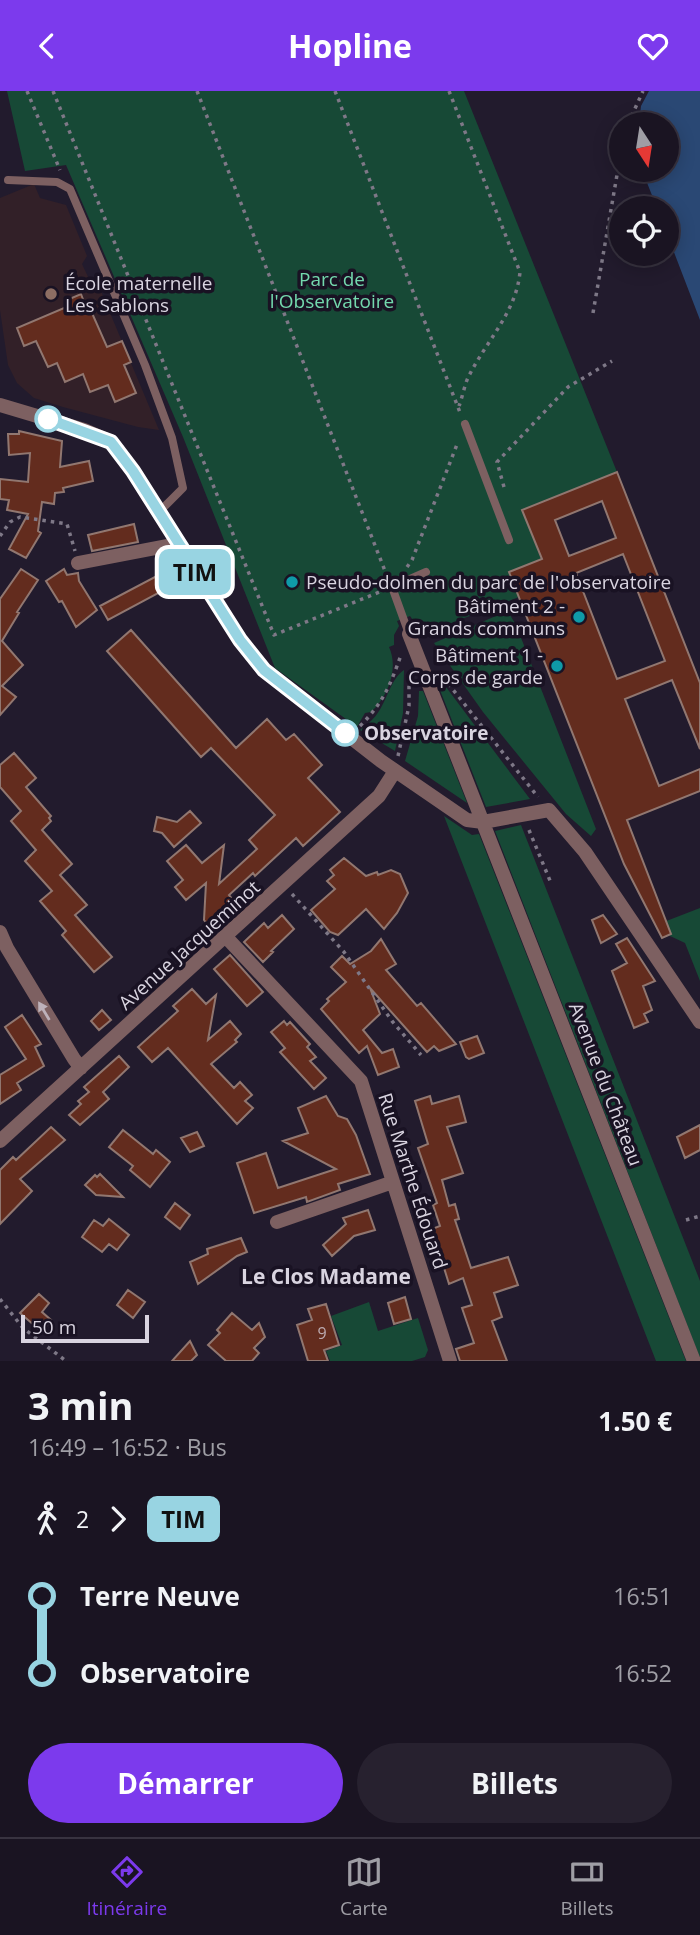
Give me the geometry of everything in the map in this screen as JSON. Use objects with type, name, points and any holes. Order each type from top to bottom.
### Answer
[{"type":"street","points":[[0,405],[85,431],[111,442],[133,471],[240,640],[264,670],[396,771],[467,820],[483,822],[548,810],[585,852],[700,1023]]},
{"type":"street","points":[[78,563],[177,544]]},
{"type":"street","name":"Avenue du Château","points":[[409,634],[694,1361]]},
{"type":"street","name":"Avenue Jacqueminot","points":[[0,1141],[284,885],[379,796],[396,771]]},
{"type":"street","points":[[0,932],[81,1068]]},
{"type":"street","name":"Rue Marthe Édouard","points":[[226,937],[361,1081],[450,1361]]},
{"type":"street","points":[[277,1222],[393,1182]]},
{"type":"lane","points":[[8,180],[57,183],[70,190],[145,365],[172,438],[183,488],[158,513]]},
{"type":"lane","points":[[465,424],[509,540]]},
{"type":"lane","points":[[409,634],[392,587],[426,572]]},
{"type":"path","points":[[53,91],[274,635],[392,587],[412,560],[465,424],[335,91]]},
{"type":"path","points":[[197,91],[392,587]]},
{"type":"path","points":[[449,91],[520,272],[519,286],[512,304],[467,380],[458,408]]},
{"type":"path","points":[[633,112],[643,91]]},
{"type":"path","points":[[593,313],[616,182]]},
{"type":"path","points":[[504,487],[497,462],[568,387],[612,361]]},
{"type":"path","points":[[0,536],[10,521],[20,517],[67,524],[78,563]]},
{"type":"path","points":[[347,734],[358,728],[379,707],[388,692],[409,634]]},
{"type":"path","points":[[396,771],[409,706],[409,670]]},
{"type":"path","points":[[443,677],[548,810]]},
{"type":"path","points":[[522,814],[551,883]]},
{"type":"path","points":[[284,885],[344,952],[391,1021],[421,1055]]},
{"type":"path","points":[[686,1220],[700,1216]]},
{"type":"path","points":[[0,1299],[23,1328],[66,1361]]},
{"type":"shaded area","name":"École maternelle Les Sablons","points":[[34,184],[40,198],[66,205],[87,256],[82,264],[89,279],[95,277],[159,430],[138,427],[34,398],[17,383],[8,365],[0,310],[0,198]]},
{"type":"green space","name":"Parc de l'Observatoire","points":[[7,91],[464,91],[617,472],[522,510],[541,559],[510,572],[519,597],[428,632],[424,625],[415,623],[410,616],[397,621],[399,626],[394,635],[394,645],[389,647],[393,664],[387,690],[377,706],[371,712],[365,713],[357,727],[275,668],[183,437],[66,165],[25,171]]},
{"type":"green space","points":[[498,615],[510,615],[516,625],[596,829],[591,836],[566,814],[483,712],[434,643]]},
{"type":"green space","points":[[404,670],[403,713],[395,751],[360,730],[377,714],[396,678]]},
{"type":"green space","points":[[443,683],[530,799],[486,807],[438,685]]},
{"type":"green space","points":[[419,691],[423,691],[467,803],[405,761],[418,716]]},
{"type":"green space","points":[[444,816],[472,835],[479,834],[686,1361],[656,1361]]},
{"type":"green space","points":[[521,825],[700,1281],[700,1358],[495,831]]},
{"type":"green space","points":[[700,908],[700,981],[685,943],[668,935],[656,925]]},
{"type":"green space","points":[[369,1302],[378,1331],[418,1318],[428,1350],[425,1357],[412,1361],[330,1361],[326,1351],[342,1345],[331,1316]]},
{"type":"water","points":[[649,91],[700,91],[700,320],[679,265],[679,196],[652,196],[647,182],[679,182],[679,112],[640,112]]},
{"type":"building","points":[[81,294],[107,347],[122,341],[131,362],[124,365],[136,393],[115,402],[108,385],[90,392],[83,374],[65,382],[57,363],[48,367],[36,341],[24,346],[17,328],[69,306],[67,300]]},
{"type":"building","points":[[19,431],[62,441],[60,467],[89,461],[93,481],[63,488],[64,492],[55,493],[54,504],[42,502],[38,531],[41,533],[26,558],[9,549],[28,514],[7,510],[9,500],[0,499],[0,479],[28,482],[30,453],[9,455],[8,434],[19,434]]},
{"type":"building","name":"Bâtiment 2 - Grands communs","points":[[617,472],[700,683],[700,749],[672,680],[625,699],[659,786],[700,769],[700,791],[627,820],[671,934],[662,938],[624,864],[509,572],[542,559],[522,510]],"holes":[[[602,501],[616,538],[569,556],[555,520]],[[623,554],[665,661],[617,679],[576,573]]]},
{"type":"building","points":[[134,524],[138,542],[92,551],[88,535]]},
{"type":"building","points":[[21,569],[38,580],[2,641],[23,665],[2,686],[16,697],[0,715],[0,599]]},
{"type":"building","points":[[64,569],[67,575],[78,573],[79,581],[97,610],[76,627],[62,601],[59,602],[46,581]]},
{"type":"building","points":[[170,569],[179,582],[108,620],[100,606]]},
{"type":"building","points":[[131,630],[236,748],[267,719],[286,740],[294,734],[322,765],[308,778],[340,812],[303,846],[296,838],[255,876],[253,873],[229,895],[237,905],[211,929],[204,920],[206,883],[186,900],[175,887],[183,880],[167,861],[186,845],[202,863],[224,845],[219,884],[257,849],[249,840],[275,815],[211,748],[201,757],[107,651]]},
{"type":"building","points":[[14,753],[36,778],[26,787],[51,816],[51,821],[42,830],[72,864],[60,875],[87,905],[75,915],[112,957],[94,972],[62,935],[66,931],[40,901],[52,891],[25,861],[36,850],[11,821],[21,811],[0,787],[0,765]]},
{"type":"building","points":[[190,811],[201,823],[174,847],[162,833],[154,831],[157,817],[177,822]]},
{"type":"building","points":[[344,858],[366,876],[391,870],[400,874],[408,893],[384,929],[366,909],[338,935],[330,932],[311,910],[335,889],[327,881],[334,875],[330,870]]},
{"type":"building","points":[[282,915],[294,929],[263,962],[244,942],[264,923],[268,928]]},
{"type":"building","points":[[603,915],[617,934],[601,943],[592,920]]},
{"type":"building","points":[[627,938],[655,981],[643,986],[652,1010],[644,1014],[648,1022],[634,1028],[612,971],[627,963],[616,944]]},
{"type":"building","points":[[381,939],[396,964],[386,970],[417,1006],[421,1003],[456,1044],[439,1051],[434,1046],[427,1052],[370,988],[380,1014],[363,1030],[382,1053],[393,1049],[399,1067],[378,1075],[367,1046],[359,1053],[321,1009],[329,1001],[327,999],[346,982],[331,967],[342,956],[350,964],[371,951]]},
{"type":"building","points":[[230,955],[263,992],[247,1006],[214,969]]},
{"type":"building","points":[[192,989],[206,1004],[216,995],[208,1040],[230,1021],[241,1034],[235,1040],[237,1042],[211,1064],[234,1088],[240,1082],[252,1095],[245,1101],[253,1108],[237,1124],[168,1048],[152,1062],[138,1047],[178,1011],[173,1006]]},
{"type":"building","points":[[102,1010],[111,1020],[99,1030],[91,1021]]},
{"type":"building","points":[[22,1015],[41,1044],[35,1047],[44,1066],[17,1083],[21,1090],[0,1104],[0,1075],[26,1059],[5,1027]]},
{"type":"building","points":[[284,1021],[287,1025],[290,1022],[310,1044],[307,1047],[316,1057],[310,1061],[326,1078],[314,1089],[280,1052],[285,1048],[271,1032]]},
{"type":"building","points":[[477,1036],[484,1053],[469,1059],[460,1042]]},
{"type":"building","points":[[119,1056],[129,1067],[103,1092],[109,1099],[80,1125],[69,1115],[81,1104],[78,1101],[89,1092],[84,1087]]},
{"type":"building","points":[[326,1096],[338,1116],[347,1119],[356,1135],[370,1174],[338,1184],[340,1190],[307,1202],[306,1197],[254,1213],[237,1163],[266,1153],[278,1188],[336,1169],[283,1141],[308,1133],[298,1108]]},
{"type":"building","points":[[430,1096],[432,1104],[459,1096],[466,1122],[447,1127],[463,1173],[442,1180],[449,1206],[455,1204],[459,1219],[455,1220],[471,1268],[508,1257],[518,1285],[494,1293],[502,1317],[492,1321],[507,1361],[460,1361],[456,1349],[474,1343],[462,1308],[472,1305],[463,1278],[449,1284],[432,1229],[440,1226],[433,1205],[437,1203],[418,1148],[428,1144],[415,1101]]},
{"type":"building","points":[[700,1125],[700,1150],[685,1158],[677,1137]]},
{"type":"building","points":[[51,1127],[65,1140],[20,1179],[32,1191],[0,1224],[0,1170],[13,1157],[16,1160]]},
{"type":"building","points":[[123,1130],[153,1154],[156,1150],[170,1162],[150,1187],[130,1170],[133,1166],[109,1147]]},
{"type":"building","points":[[197,1132],[204,1146],[190,1152],[181,1138]]},
{"type":"building","points":[[100,1174],[123,1197],[96,1195],[85,1185],[95,1175],[97,1177]]},
{"type":"building","points":[[175,1203],[190,1215],[180,1229],[165,1217]]},
{"type":"building","points":[[368,1210],[375,1230],[354,1236],[332,1256],[323,1245],[346,1224],[343,1218]]},
{"type":"building","points":[[109,1219],[129,1235],[117,1250],[109,1244],[102,1252],[82,1237],[94,1220],[103,1226]]},
{"type":"building","points":[[241,1238],[247,1252],[237,1256],[198,1284],[190,1262],[208,1254],[207,1249]]},
{"type":"building","points":[[128,1290],[145,1302],[133,1318],[117,1305]]},
{"type":"building","points":[[39,1294],[49,1303],[42,1312],[51,1320],[42,1332],[20,1313]]},
{"type":"building","points":[[405,1297],[411,1319],[394,1324],[388,1303]]},
{"type":"building","points":[[326,1304],[339,1345],[324,1350],[328,1361],[308,1361],[297,1325],[312,1320],[308,1309]]},
{"type":"building","points":[[232,1313],[252,1330],[259,1323],[265,1337],[254,1348],[259,1353],[252,1361],[226,1361],[208,1345],[220,1333],[217,1330]]},
{"type":"building","points":[[190,1341],[197,1355],[191,1361],[172,1361]]},
{"type":"bus line","name":"TIM","points":[[48,419],[111,442],[133,471],[240,640],[264,670],[345,733]]},
{"type":"place","name":"École maternelle Les Sablons","points":[[51,294]]},
{"type":"place","name":"Pseudo-dolmen du parc de l'observatoire","points":[[292,582]]},
{"type":"place","name":"Bâtiment 2 - Grands communs","points":[[579,617]]},
{"type":"place","name":"Bâtiment 1 - Corps de garde","points":[[557,666]]},
{"type":"place","name":"Observatoire","points":[[345,733]]},
{"type":"district","name":"Le Clos Madame","points":[[326,1277]]}]
